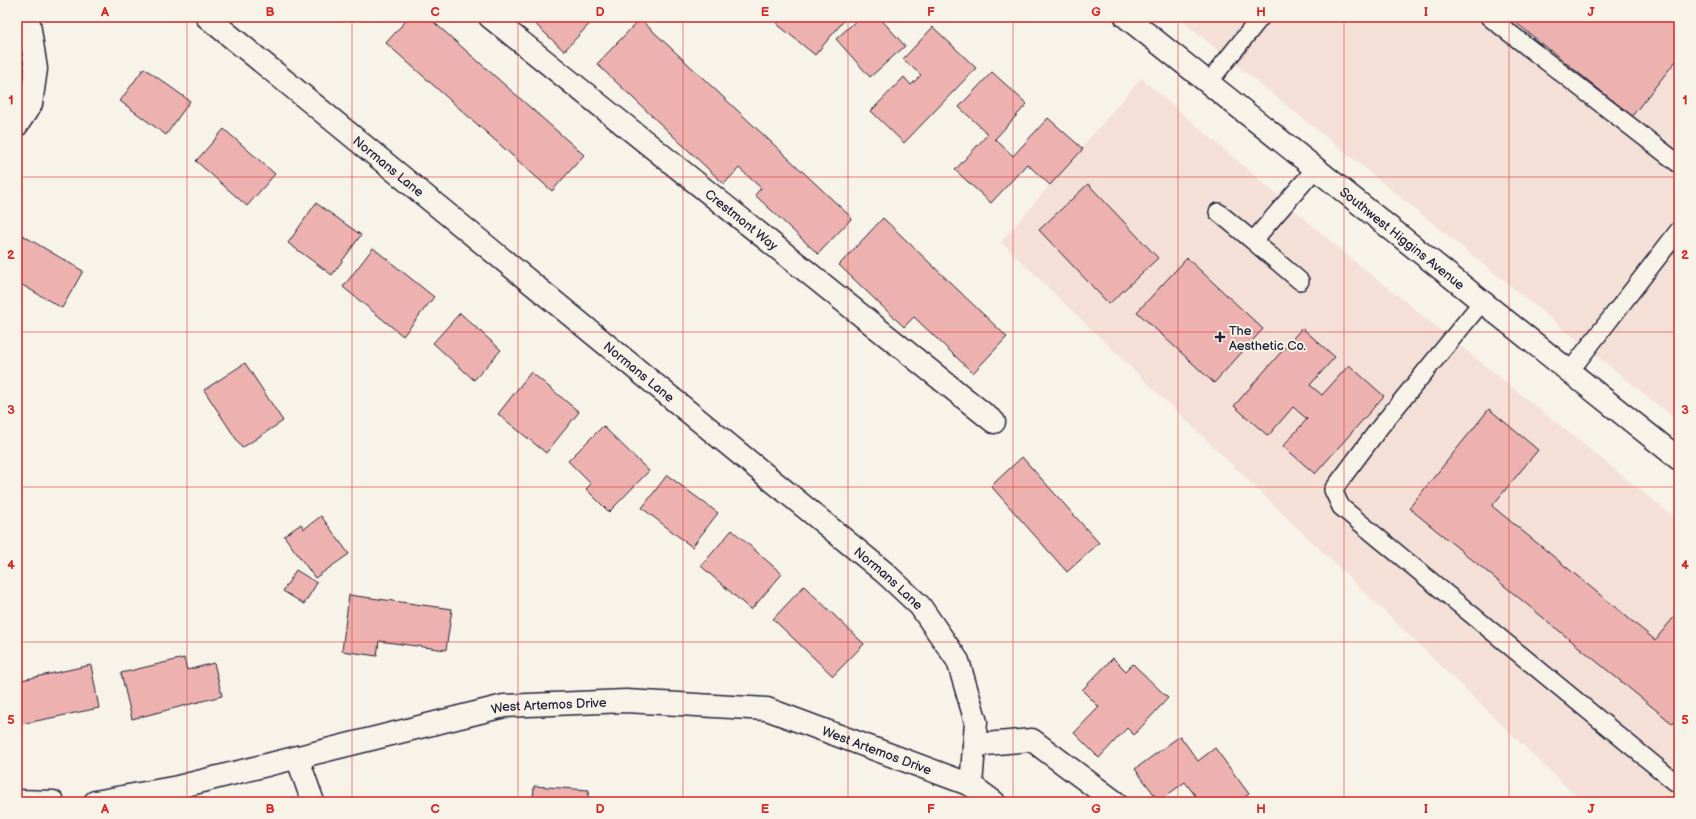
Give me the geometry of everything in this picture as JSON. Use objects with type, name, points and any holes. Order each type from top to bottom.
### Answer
[{"type":"street","points":[[17,126],[31,104],[36,68],[28,17]]},
{"type":"street","name":"Normans Lane","points":[[207,17],[885,572],[920,606],[958,660],[976,722],[971,785]]},
{"type":"street","name":"Crestmont Way","points":[[490,17],[994,422]]},
{"type":"street","name":"Southwest Higgins Avenue","points":[[1126,17],[1679,459]]},
{"type":"street","name":"West Artemos Drive","points":[[95,802],[178,787],[504,706],[626,701],[767,709],[971,785],[994,802]]},
{"type":"street","points":[[974,745],[1032,740],[1115,802]]},
{"type":"street","points":[[297,757],[313,802]]},
{"type":"street","points":[[17,801],[53,802]]},
{"type":"lane","points":[[1208,83],[1261,17]]},
{"type":"lane","points":[[1489,17],[1679,164]]},
{"type":"lane","points":[[1252,241],[1316,168]]},
{"type":"lane","points":[[1218,212],[1300,281]]},
{"type":"lane","points":[[1570,371],[1679,230]]},
{"type":"lane","points":[[1482,302],[1385,420],[1333,490],[1341,507],[1676,782],[1679,781]]},
{"type":"shaded area","points":[[1177,17],[1679,17],[1679,422]]},
{"type":"shaded area","points":[[1141,78],[1348,256],[1679,521],[1679,802],[1582,802],[1001,242]]},
{"type":"building","points":[[409,17],[428,17],[584,155],[552,191],[386,43]]},
{"type":"building","points":[[528,17],[596,17],[564,51]]},
{"type":"building","points":[[783,17],[847,17],[815,55],[777,24]]},
{"type":"building","points":[[860,17],[879,17],[905,46],[870,77],[836,39]]},
{"type":"building","points":[[1509,17],[1679,17],[1679,57],[1632,116]]},
{"type":"building","points":[[640,19],[852,218],[818,254],[755,195],[761,188],[739,168],[724,184],[597,64]]},
{"type":"building","points":[[933,27],[976,68],[904,143],[871,111],[904,77],[911,85],[921,75],[903,59]]},
{"type":"building","points":[[144,68],[190,101],[166,135],[120,101]]},
{"type":"building","points":[[992,72],[1027,104],[995,139],[1013,156],[1048,118],[1083,149],[1050,185],[1027,164],[991,203],[955,170],[988,134],[959,107]]},
{"type":"building","points":[[224,129],[275,174],[247,206],[196,161]]},
{"type":"building","points":[[1088,184],[1158,258],[1109,304],[1039,230]]},
{"type":"building","points":[[316,203],[361,235],[332,275],[288,243]]},
{"type":"building","points":[[883,218],[1007,337],[973,373],[914,317],[904,327],[839,265]]},
{"type":"building","points":[[17,232],[83,271],[62,308],[17,282]]},
{"type":"building","points":[[373,248],[434,297],[403,336],[343,287]]},
{"type":"building","points":[[1187,258],[1263,329],[1214,383],[1137,312]]},
{"type":"building","points":[[460,313],[501,350],[474,380],[433,343]]},
{"type":"building","points":[[1302,328],[1335,357],[1310,385],[1322,395],[1349,365],[1384,396],[1315,474],[1283,446],[1307,419],[1293,407],[1268,436],[1234,406]]},
{"type":"building","points":[[245,363],[283,421],[242,448],[204,390]]},
{"type":"building","points":[[531,372],[579,412],[546,453],[498,414]]},
{"type":"building","points":[[1489,409],[1538,450],[1492,506],[1655,640],[1679,611],[1679,716],[1673,724],[1409,508]]},
{"type":"building","points":[[603,426],[649,471],[609,512],[586,489],[591,484],[568,461]]},
{"type":"building","points":[[1022,457],[1099,543],[1067,572],[991,486]]},
{"type":"building","points":[[667,475],[718,513],[692,547],[642,508]]},
{"type":"building","points":[[321,516],[349,554],[315,578],[284,536],[301,524],[304,529]]},
{"type":"building","points":[[732,530],[782,574],[751,610],[701,566]]},
{"type":"building","points":[[296,570],[317,583],[304,604],[283,591]]},
{"type":"building","points":[[804,586],[864,644],[833,676],[773,619]]},
{"type":"building","points":[[349,595],[452,609],[446,650],[379,641],[377,656],[342,651]]},
{"type":"building","points":[[184,658],[187,670],[214,663],[222,696],[132,719],[121,673]]},
{"type":"building","points":[[1113,658],[1126,671],[1133,664],[1168,698],[1134,735],[1127,728],[1099,758],[1074,733],[1099,707],[1082,690]]},
{"type":"building","points":[[91,665],[99,708],[17,725],[17,681]]},
{"type":"building","points":[[1180,736],[1198,761],[1215,748],[1249,794],[1238,802],[1200,802],[1185,782],[1159,801],[1135,769]]},
{"type":"building","points":[[534,786],[589,790],[587,802],[533,802]]},
{"type":"place","name":"The Aesthetic Co.","points":[[1220,337]]}]
